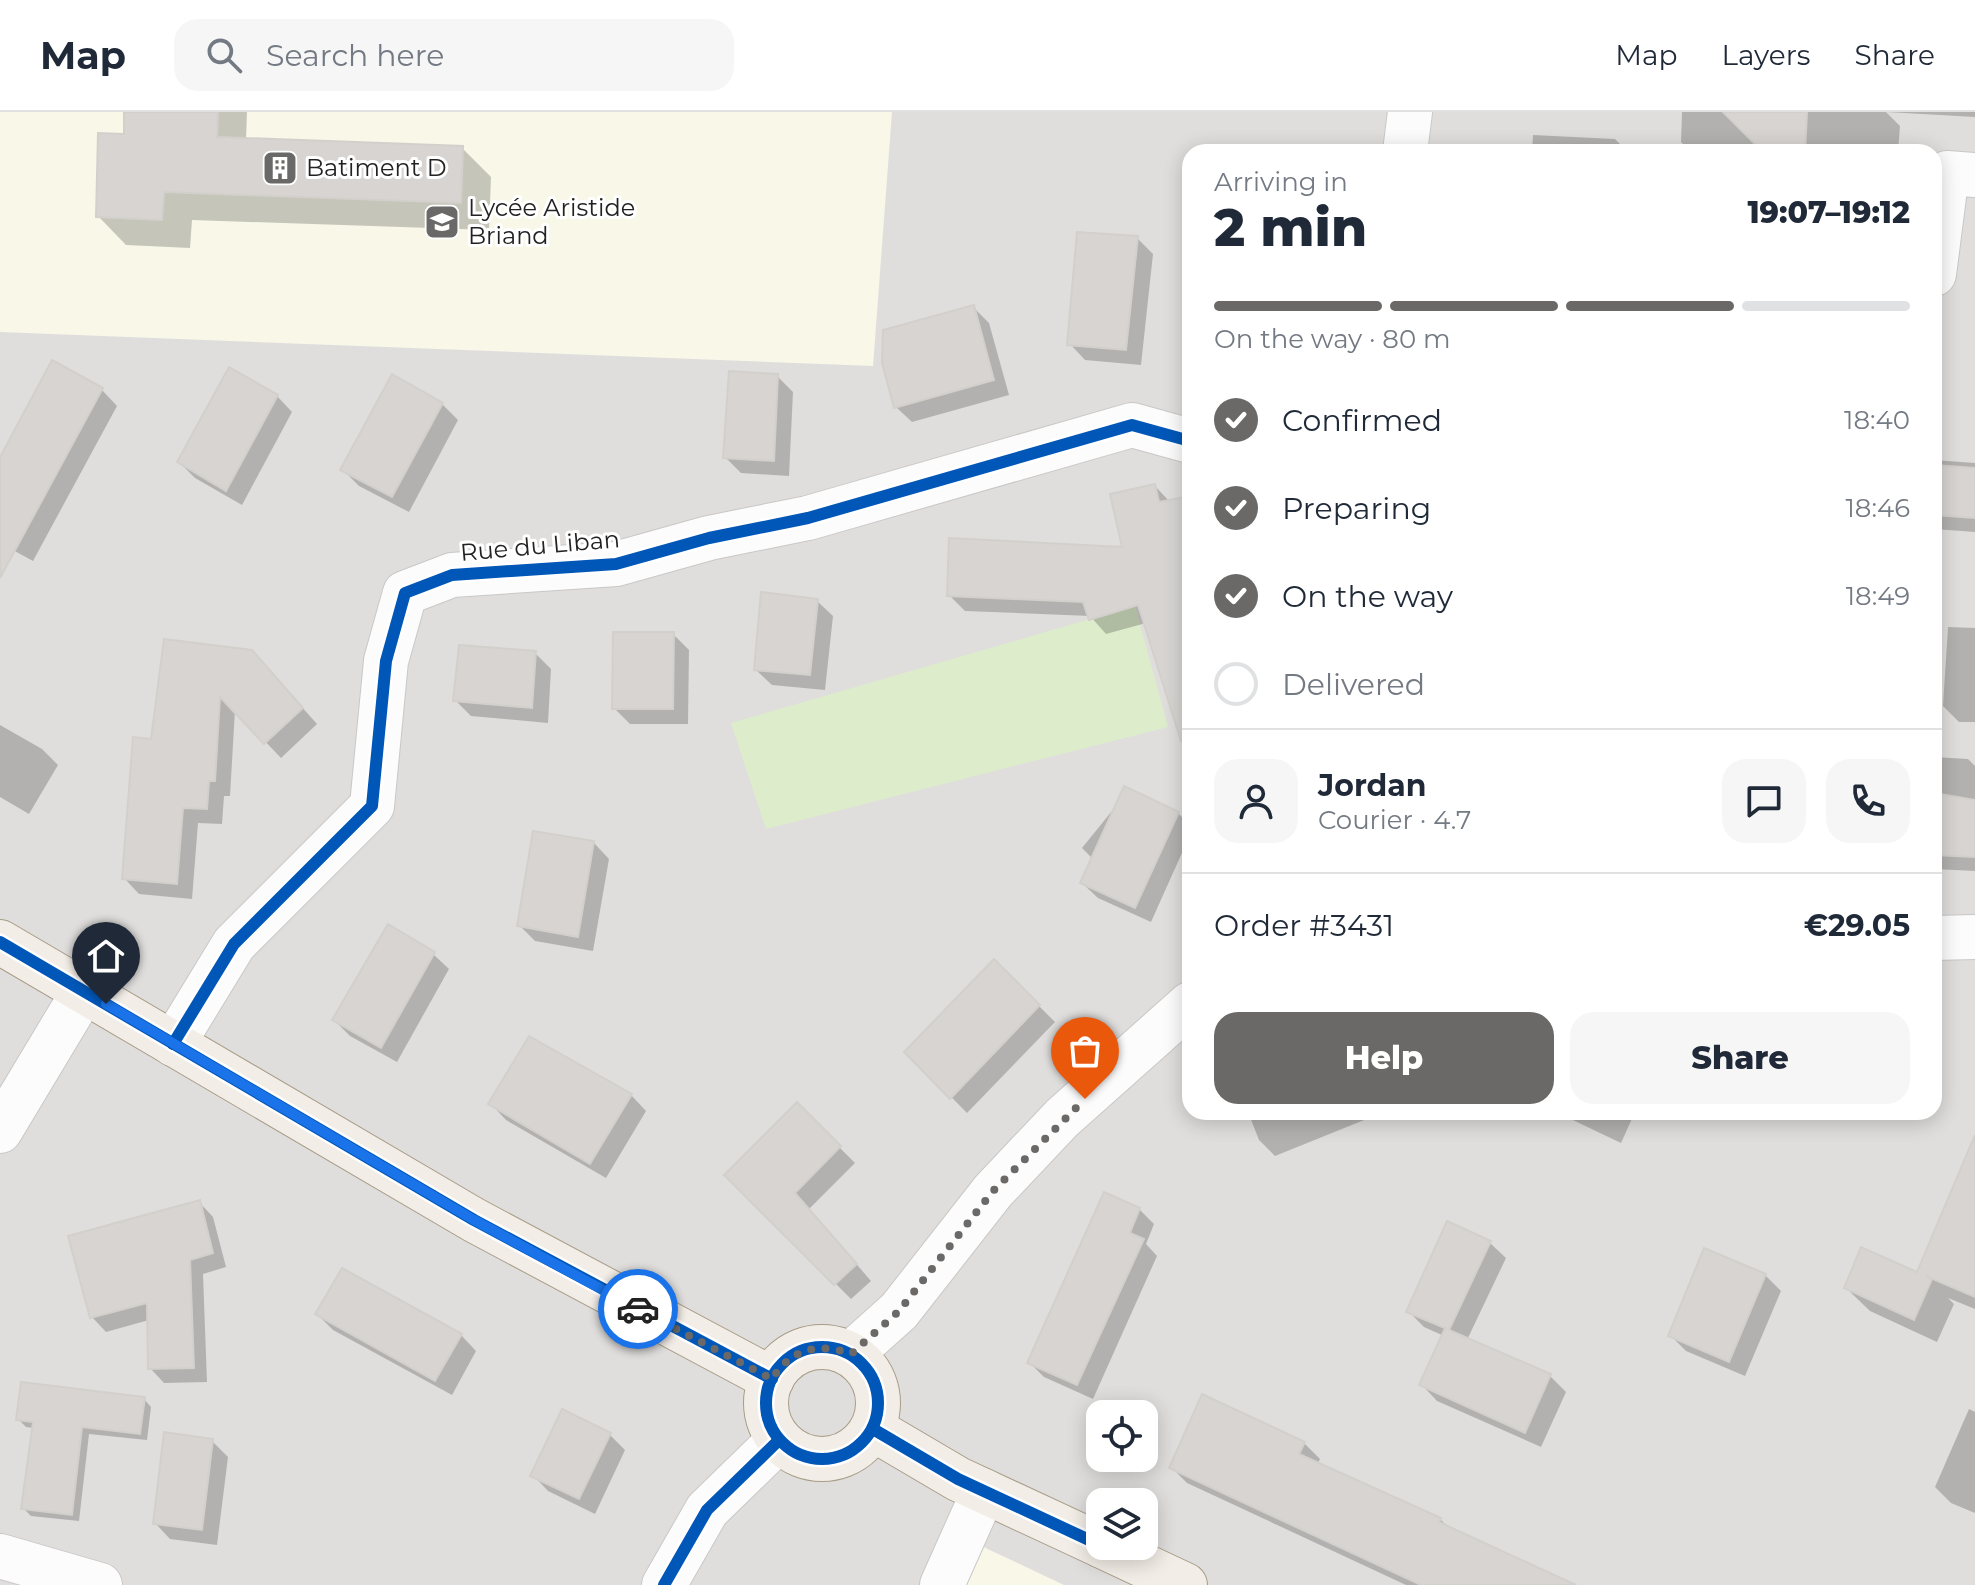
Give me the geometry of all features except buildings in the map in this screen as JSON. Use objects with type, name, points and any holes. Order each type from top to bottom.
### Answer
[{"type":"main road","points":[[0,942],[474,1220],[772,1379]]},
{"type":"main road","points":[[815,1347],[851,1354],[865,1365],[879,1396],[873,1429],[846,1455],[829,1460],[801,1455],[779,1440],[766,1411],[772,1379],[782,1363],[815,1347]]},
{"type":"main road","points":[[873,1429],[984,1491],[1086,1539]]},
{"type":"main road","points":[[1131,1560],[1185,1585]]},
{"type":"street","points":[[1406,144],[1410,112]]},
{"type":"street","points":[[1942,212],[1947,173],[1975,175]]},
{"type":"street","name":"Rue du Liban","points":[[173,1044],[234,944],[372,806],[386,661],[405,593],[452,575],[616,564],[709,538],[808,518],[1132,425],[1182,439]]},
{"type":"street","points":[[1942,938],[1975,937]]},
{"type":"street","points":[[0,1131],[84,991]]},
{"type":"street","points":[[851,1354],[899,1311],[993,1191],[1062,1118],[1153,1041],[1182,1012]]},
{"type":"street","points":[[664,1585],[707,1510],[779,1440]]},
{"type":"street","points":[[942,1585],[984,1491]]},
{"type":"street","points":[[0,1556],[100,1585]]},
{"type":"shaded area","points":[[0,112],[1975,112],[1975,1585],[0,1585]]},
{"type":"shaded area","name":"Lycée Aristide Briand","points":[[0,112],[892,112],[873,366],[0,332]]},
{"type":"shaded area","points":[[975,1543],[1064,1585],[957,1585]]},
{"type":"green space","points":[[1135,606],[1168,727],[766,829],[731,723]]},
{"type":"cycle path","points":[[173,1044],[234,944],[372,806],[386,661],[405,593],[452,575],[616,564],[709,538],[808,518],[1132,425],[1182,439]]},
{"type":"cycle path","points":[[0,942],[474,1220],[772,1379]]},
{"type":"cycle path","points":[[822,1347],[844,1351],[862,1363],[874,1381],[878,1403],[874,1425],[862,1443],[844,1455],[822,1459],[800,1455],[782,1443],[770,1425],[766,1403],[770,1381],[782,1363],[800,1351],[822,1347]]},
{"type":"cycle path","points":[[873,1429],[958,1479],[1086,1538]]},
{"type":"cycle path","points":[[664,1585],[707,1510],[779,1440]]},
{"type":"way so far","points":[[638,1309],[772,1379],[782,1363],[797,1353],[815,1347],[834,1348],[851,1354],[899,1311],[993,1191],[1062,1118],[1085,1099]]},
{"type":"place","name":"Batiment D","points":[[280,168]]},
{"type":"place","name":"Lycée Aristide Briand","points":[[442,222]]},
{"type":"route","points":[[106,1004],[474,1220],[638,1309]]}]
